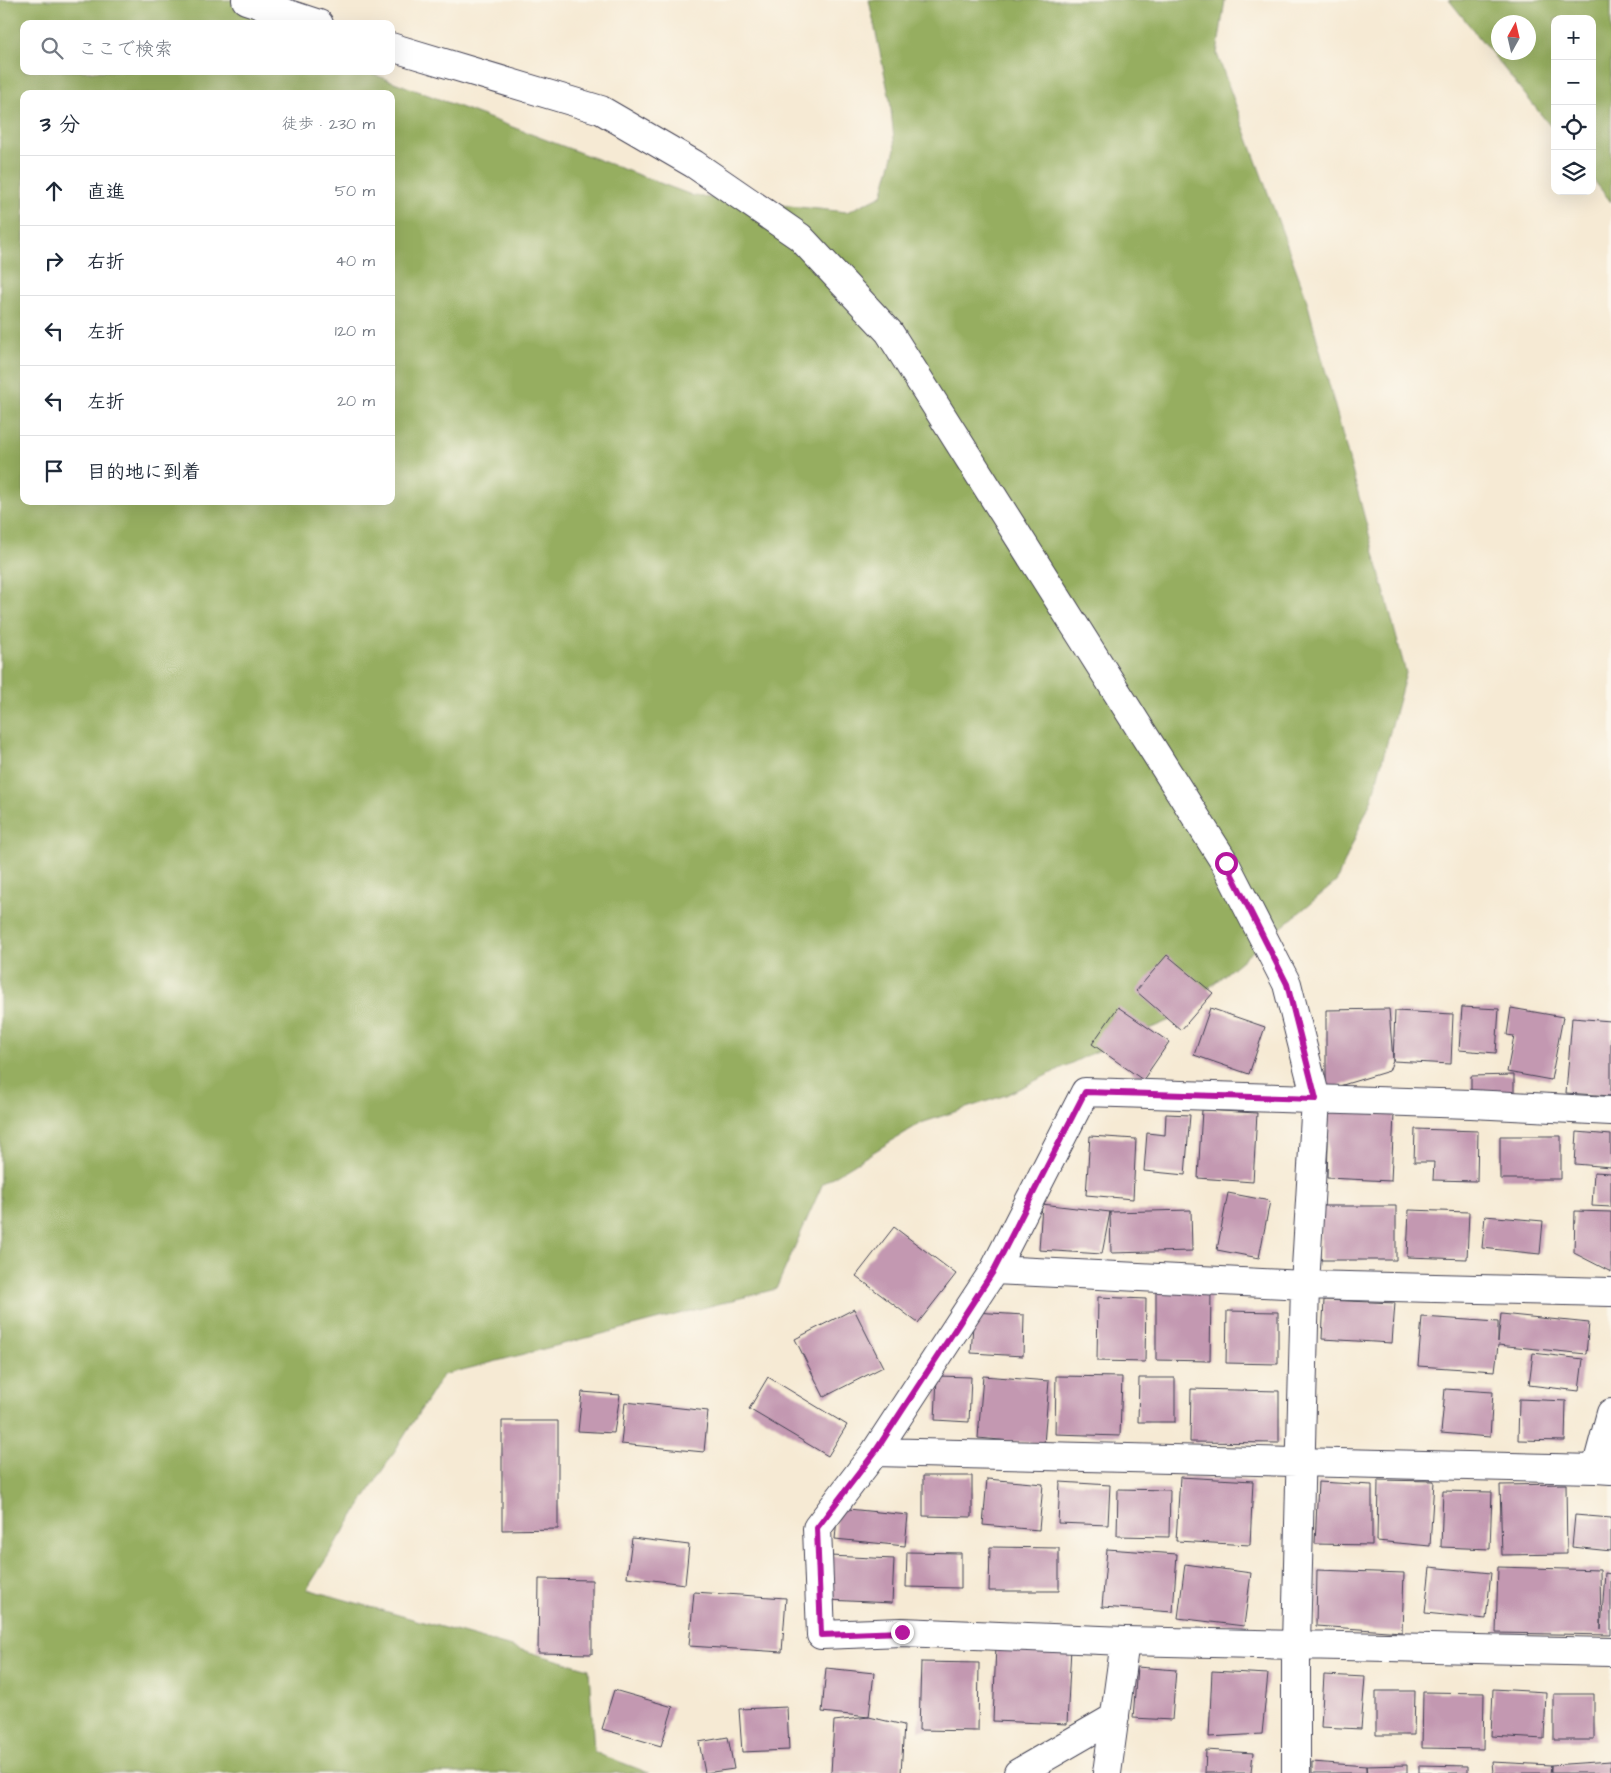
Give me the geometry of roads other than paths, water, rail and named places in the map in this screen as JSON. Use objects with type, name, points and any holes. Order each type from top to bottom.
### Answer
[{"type":"street","points":[[246,0],[308,20]]},
{"type":"street","points":[[395,47],[601,110],[694,164],[800,237],[889,332],[1226,863],[1287,984],[1316,1099],[1305,1285],[1296,1644],[1296,1773]]},
{"type":"street","points":[[1611,1111],[1085,1092],[994,1270],[875,1452],[817,1528],[821,1635],[902,1632],[1125,1641],[1611,1652]]},
{"type":"street","points":[[994,1270],[1305,1285],[1611,1292]]},
{"type":"street","points":[[875,1452],[1604,1470],[1611,1413]]},
{"type":"street","points":[[1107,1773],[1125,1641]]},
{"type":"street","points":[[1018,1773],[1115,1716]]}]
